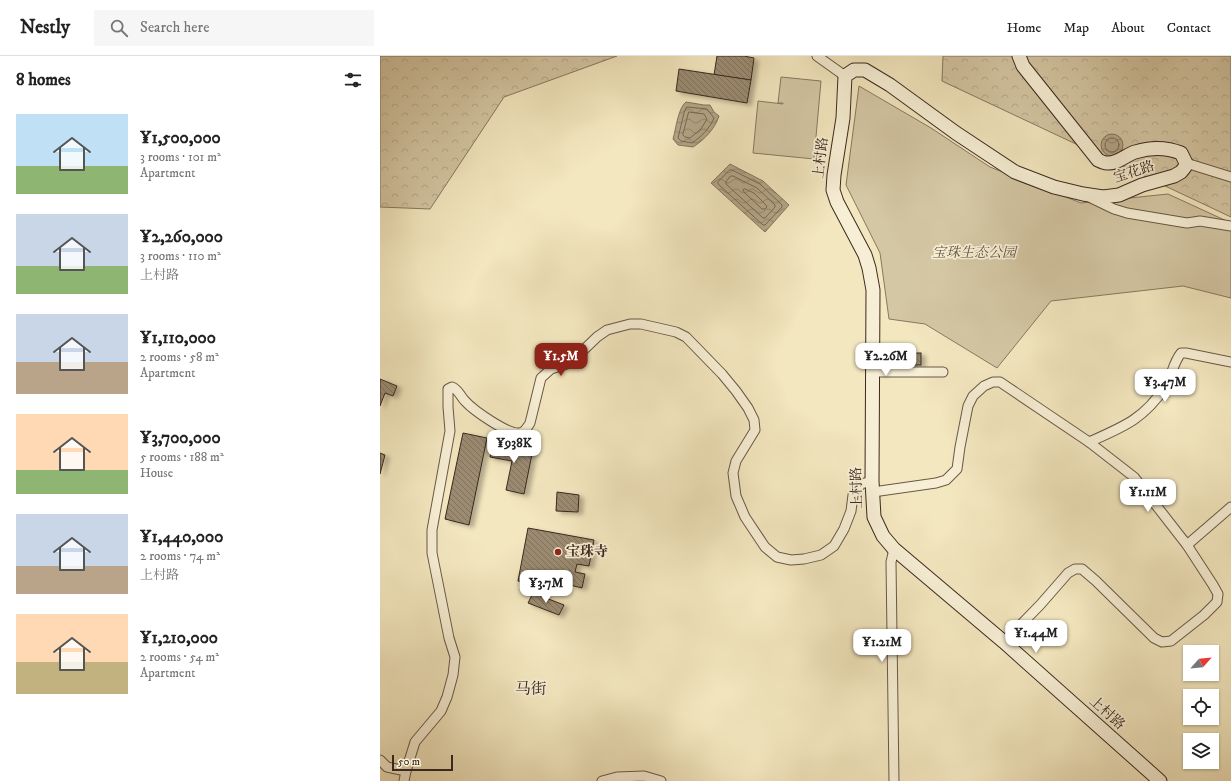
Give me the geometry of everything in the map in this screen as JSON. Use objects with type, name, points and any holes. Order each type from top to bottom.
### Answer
[{"type":"street","points":[[817,56],[845,76]]},
{"type":"street","name":"宝花路","points":[[845,76],[854,70],[865,70],[890,85],[956,133],[1015,172],[1054,187],[1103,197],[1119,195],[1142,185],[1174,176],[1185,167],[1186,163],[1181,153],[1155,148],[1134,153],[1115,162],[1107,163],[1098,160],[1023,66],[1018,56]]},
{"type":"street","name":"上村路","points":[[845,76],[842,118],[833,190],[837,202],[865,255],[873,290],[874,517],[883,536],[894,549],[1004,642],[1160,781]]},
{"type":"street","points":[[1186,163],[1231,177]]},
{"type":"street","points":[[1083,194],[1114,209],[1127,213],[1187,223],[1200,221],[1231,226]]},
{"type":"street","points":[[404,781],[416,742],[441,711],[447,697],[453,675],[454,657],[432,553],[432,530],[450,431],[448,389],[456,389],[465,401],[478,412],[505,430],[519,433],[526,430],[530,424],[541,378],[551,369],[570,363],[597,337],[607,330],[630,324],[653,326],[676,332],[686,337],[727,380],[751,414],[754,420],[755,430],[736,461],[733,473],[736,496],[745,517],[765,547],[777,557],[791,560],[821,556],[834,546],[852,511],[853,495],[861,484],[873,487],[936,483],[946,480],[957,469],[968,406],[974,396],[984,386],[993,382],[1000,382],[1089,442],[1134,477],[1186,545],[1213,584],[1218,594],[1217,602],[1191,627],[1171,641],[1162,642],[1154,638],[1082,569],[1075,569],[1068,573],[1040,605],[1004,642]]},
{"type":"street","points":[[1089,442],[1121,428],[1144,412],[1166,386],[1181,353],[1231,362]]},
{"type":"street","points":[[873,372],[943,372]]},
{"type":"street","points":[[1186,545],[1231,507]]},
{"type":"street","points":[[894,549],[891,562],[894,781]]},
{"type":"street","points":[[380,760],[387,767],[406,771]]},
{"type":"street","points":[[602,781],[617,777],[644,776],[661,781]]},
{"type":"green space","points":[[380,56],[617,56],[504,97],[430,209],[380,207]]},
{"type":"green space","points":[[943,56],[1231,56],[1231,217],[942,81]]},
{"type":"green space","points":[[781,77],[821,81],[814,159],[753,153],[758,101],[783,104],[778,103]]},
{"type":"green space","name":"宝珠生态公园","points":[[859,86],[931,128],[990,167],[1081,203],[1168,194],[1231,223],[1231,298],[1183,286],[1051,301],[997,368],[925,324],[889,319],[880,253],[846,185]]},
{"type":"water","points":[[686,102],[710,105],[714,112],[719,116],[709,134],[693,147],[678,145],[673,139],[679,114]]},
{"type":"water","points":[[1112,134],[1120,137],[1123,145],[1120,153],[1112,156],[1104,153],[1101,145],[1104,137]]},
{"type":"water","points":[[730,164],[763,181],[789,205],[765,232],[711,183]]},
{"type":"building","points":[[717,56],[744,56],[754,58],[751,80],[714,75]]},
{"type":"building","points":[[679,69],[751,80],[747,103],[676,91]]},
{"type":"building","points":[[897,353],[921,353],[921,365],[897,365]]},
{"type":"building","points":[[380,379],[397,386],[393,396],[385,393],[380,406]]},
{"type":"building","points":[[463,433],[487,438],[469,525],[445,519]]},
{"type":"building","points":[[493,440],[533,449],[524,494],[506,490],[512,461],[490,457]]},
{"type":"building","points":[[380,453],[385,455],[380,474]]},
{"type":"building","points":[[557,492],[579,495],[578,512],[556,511]]},
{"type":"building","name":"宝珠寺","points":[[528,528],[594,540],[589,566],[577,564],[575,572],[585,574],[582,588],[570,585],[571,580],[534,572],[532,584],[518,581]]},
{"type":"building","points":[[533,593],[564,605],[559,615],[528,603]]},
{"type":"place","name":"宝珠寺","points":[[558,552]]},
{"type":"district","name":"马街","points":[[531,689]]}]
